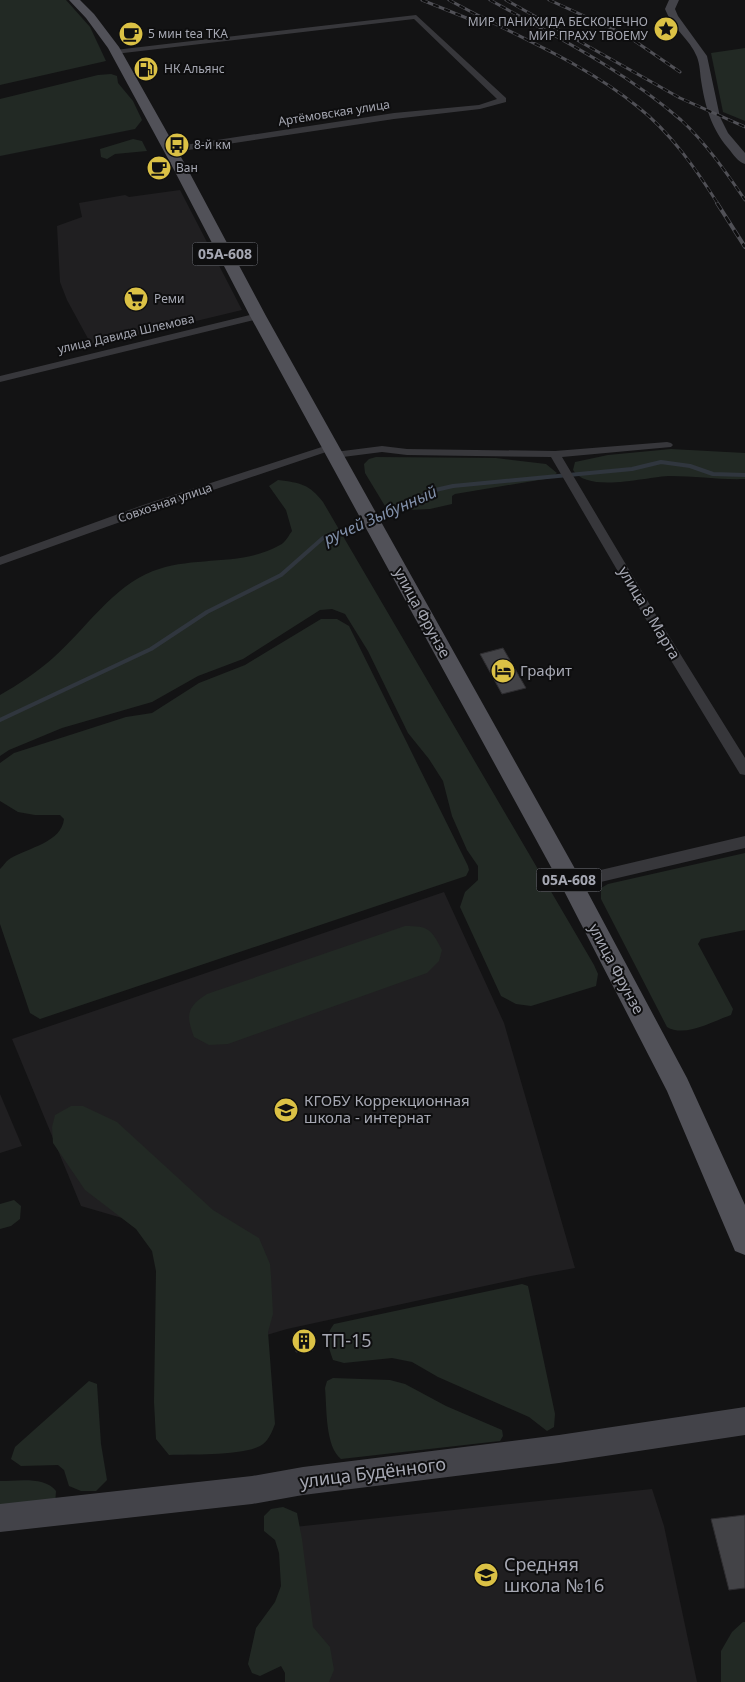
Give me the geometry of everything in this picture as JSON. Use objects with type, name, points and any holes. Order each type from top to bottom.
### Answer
[{"type":"main road","name":"улица Фрунзе","points":[[74,0],[90,16],[115,52],[258,316],[571,883],[678,1086],[738,1221],[745,1241]]},
{"type":"main road","points":[[674,0],[670,9],[674,20],[699,50],[704,60],[712,113],[716,126],[745,160]]},
{"type":"main road","name":"улица Будённого","points":[[0,1518],[252,1490],[303,1481],[559,1449],[745,1421]]},
{"type":"street","name":"Артёмовская улица","points":[[115,52],[416,17],[503,100],[480,107],[394,116],[168,150]]},
{"type":"street","name":"улица Давида Шлемова","points":[[0,379],[258,316]]},
{"type":"street","points":[[333,451],[382,449],[407,452],[555,454],[667,445]]},
{"type":"street","name":"Совхозная улица","points":[[0,562],[147,508],[333,451]]},
{"type":"street","name":"улица 8 Марта","points":[[555,454],[650,616],[745,770]]},
{"type":"street","points":[[571,883],[745,842]]},
{"type":"shaded area","points":[[0,0],[66,0],[90,27],[106,61],[0,85]]},
{"type":"shaded area","points":[[745,48],[745,121],[723,112],[711,53]]},
{"type":"shaded area","points":[[111,74],[117,76],[118,83],[133,101],[142,120],[135,129],[0,156],[0,99],[98,75]]},
{"type":"shaded area","points":[[133,139],[142,141],[147,151],[115,154],[107,159],[101,157],[100,149]]},
{"type":"shaded area","points":[[180,190],[242,310],[92,346],[67,300],[60,282],[57,226],[82,217],[79,203],[125,195],[129,197]]},
{"type":"shaded area","points":[[671,449],[745,453],[745,479],[671,476],[605,482],[591,481],[581,477],[573,470],[575,462],[608,455]]},
{"type":"shaded area","points":[[376,457],[496,458],[546,464],[557,473],[551,478],[455,494],[452,496],[452,504],[430,509],[388,511],[365,473],[364,464],[369,459]]},
{"type":"shaded area","points":[[278,480],[304,485],[313,491],[323,502],[594,965],[598,974],[596,986],[531,1006],[516,1004],[501,996],[460,907],[465,892],[478,880],[478,866],[467,850],[452,816],[443,781],[429,759],[408,733],[368,651],[345,614],[332,609],[320,610],[243,659],[198,676],[152,702],[62,728],[9,750],[0,756],[0,695],[27,678],[53,658],[125,587],[153,571],[169,566],[250,556],[265,552],[284,543],[292,531],[286,510],[269,486]]},
{"type":"shaded area","points":[[321,619],[337,619],[349,626],[468,866],[469,870],[466,876],[40,1019],[30,1013],[0,924],[0,869],[11,858],[51,839],[62,827],[64,819],[60,815],[35,815],[18,812],[0,801],[0,763],[14,753],[126,717],[152,713],[199,683],[245,665]]},
{"type":"shaded area","points":[[745,853],[745,930],[701,939],[698,944],[733,1009],[731,1015],[690,1030],[674,1030],[667,1027],[601,899],[601,888],[608,884]]},
{"type":"shaded area","name":"КГОБУ Коррекционная школа - интернат","points":[[444,892],[504,1023],[575,1268],[287,1329],[246,1341],[218,1246],[81,1206],[12,1039]]},
{"type":"shaded area","points":[[405,926],[428,930],[435,937],[442,950],[439,961],[427,973],[228,1044],[209,1045],[194,1037],[189,1018],[190,1012],[195,1003],[207,994]]},
{"type":"shaded area","points":[[0,1094],[22,1146],[0,1153]]},
{"type":"shaded area","points":[[71,1106],[83,1106],[117,1122],[213,1210],[259,1238],[270,1264],[273,1314],[268,1332],[275,1424],[267,1439],[260,1446],[229,1453],[169,1455],[156,1439],[154,1402],[156,1271],[152,1251],[136,1229],[85,1190],[53,1143],[52,1127],[55,1115]]},
{"type":"shaded area","points":[[14,1200],[21,1206],[20,1219],[11,1226],[0,1229],[0,1204]]},
{"type":"shaded area","points":[[522,1284],[528,1286],[555,1414],[554,1427],[547,1431],[529,1417],[438,1377],[412,1362],[392,1358],[344,1363],[333,1360],[328,1345],[328,1337],[334,1324]]},
{"type":"shaded area","points":[[333,1378],[390,1380],[405,1384],[446,1406],[502,1430],[503,1436],[500,1441],[341,1459],[336,1453],[329,1436],[327,1416],[325,1388],[327,1381]]},
{"type":"shaded area","points":[[89,1381],[97,1384],[101,1444],[107,1480],[96,1491],[81,1491],[69,1486],[64,1470],[58,1465],[21,1466],[11,1459],[15,1447]]},
{"type":"shaded area","points":[[30,1480],[45,1483],[56,1491],[55,1505],[0,1514],[0,1481]]},
{"type":"shaded area","name":"Средняя школа №16","points":[[652,1489],[664,1526],[697,1682],[304,1682],[294,1527]]},
{"type":"shaded area","points":[[283,1507],[297,1513],[313,1627],[330,1647],[334,1670],[329,1682],[285,1682],[285,1673],[281,1666],[260,1676],[252,1673],[248,1664],[256,1628],[275,1602],[281,1586],[279,1553],[275,1540],[264,1531],[264,1516],[271,1509]]},
{"type":"shaded area","points":[[745,1622],[745,1682],[721,1682],[721,1651],[732,1632]]},
{"type":"building","name":"Графит","points":[[503,648],[526,688],[502,694],[480,654]]},
{"type":"building","name":"ТП-15","points":[[311,1331],[313,1350],[296,1352],[294,1333]]},
{"type":"building","points":[[745,1515],[745,1588],[729,1590],[711,1519]]},
{"type":"waterway","name":"ручей Зыбунный","points":[[0,720],[151,649],[207,612],[281,575],[323,538],[380,519],[431,491],[453,486],[632,469],[661,462],[690,466],[713,474],[745,475]]},
{"type":"railway","points":[[422,0],[484,25]]},
{"type":"railway","points":[[449,0],[570,62],[594,76],[638,107],[661,128],[682,152],[718,204]]},
{"type":"railway","points":[[490,0],[613,70],[659,102],[699,138],[745,200]]},
{"type":"railway","points":[[506,0],[680,98],[745,127]]},
{"type":"railway","points":[[549,0],[626,35],[680,72]]},
{"type":"railway","points":[[717,203],[745,247]]},
{"type":"place","name":"МИР ПАНИХИДА БЕСКОНЕЧНО МИР ПРАХУ ТВОЕМУ","points":[[666,29]]},
{"type":"place","name":"5 мин tea TKA","points":[[131,34]]},
{"type":"place","name":"НК Альянс","points":[[146,69]]},
{"type":"place","name":"8-й км","points":[[177,145]]},
{"type":"place","name":"Ван","points":[[159,168]]},
{"type":"place","name":"Реми","points":[[136,299]]},
{"type":"place","name":"Графит","points":[[503,671]]},
{"type":"place","name":"КГОБУ Коррекционная школа - интернат","points":[[286,1110]]},
{"type":"place","name":"ТП-15","points":[[304,1341]]},
{"type":"place","name":"Средняя школа №16","points":[[486,1575]]}]
